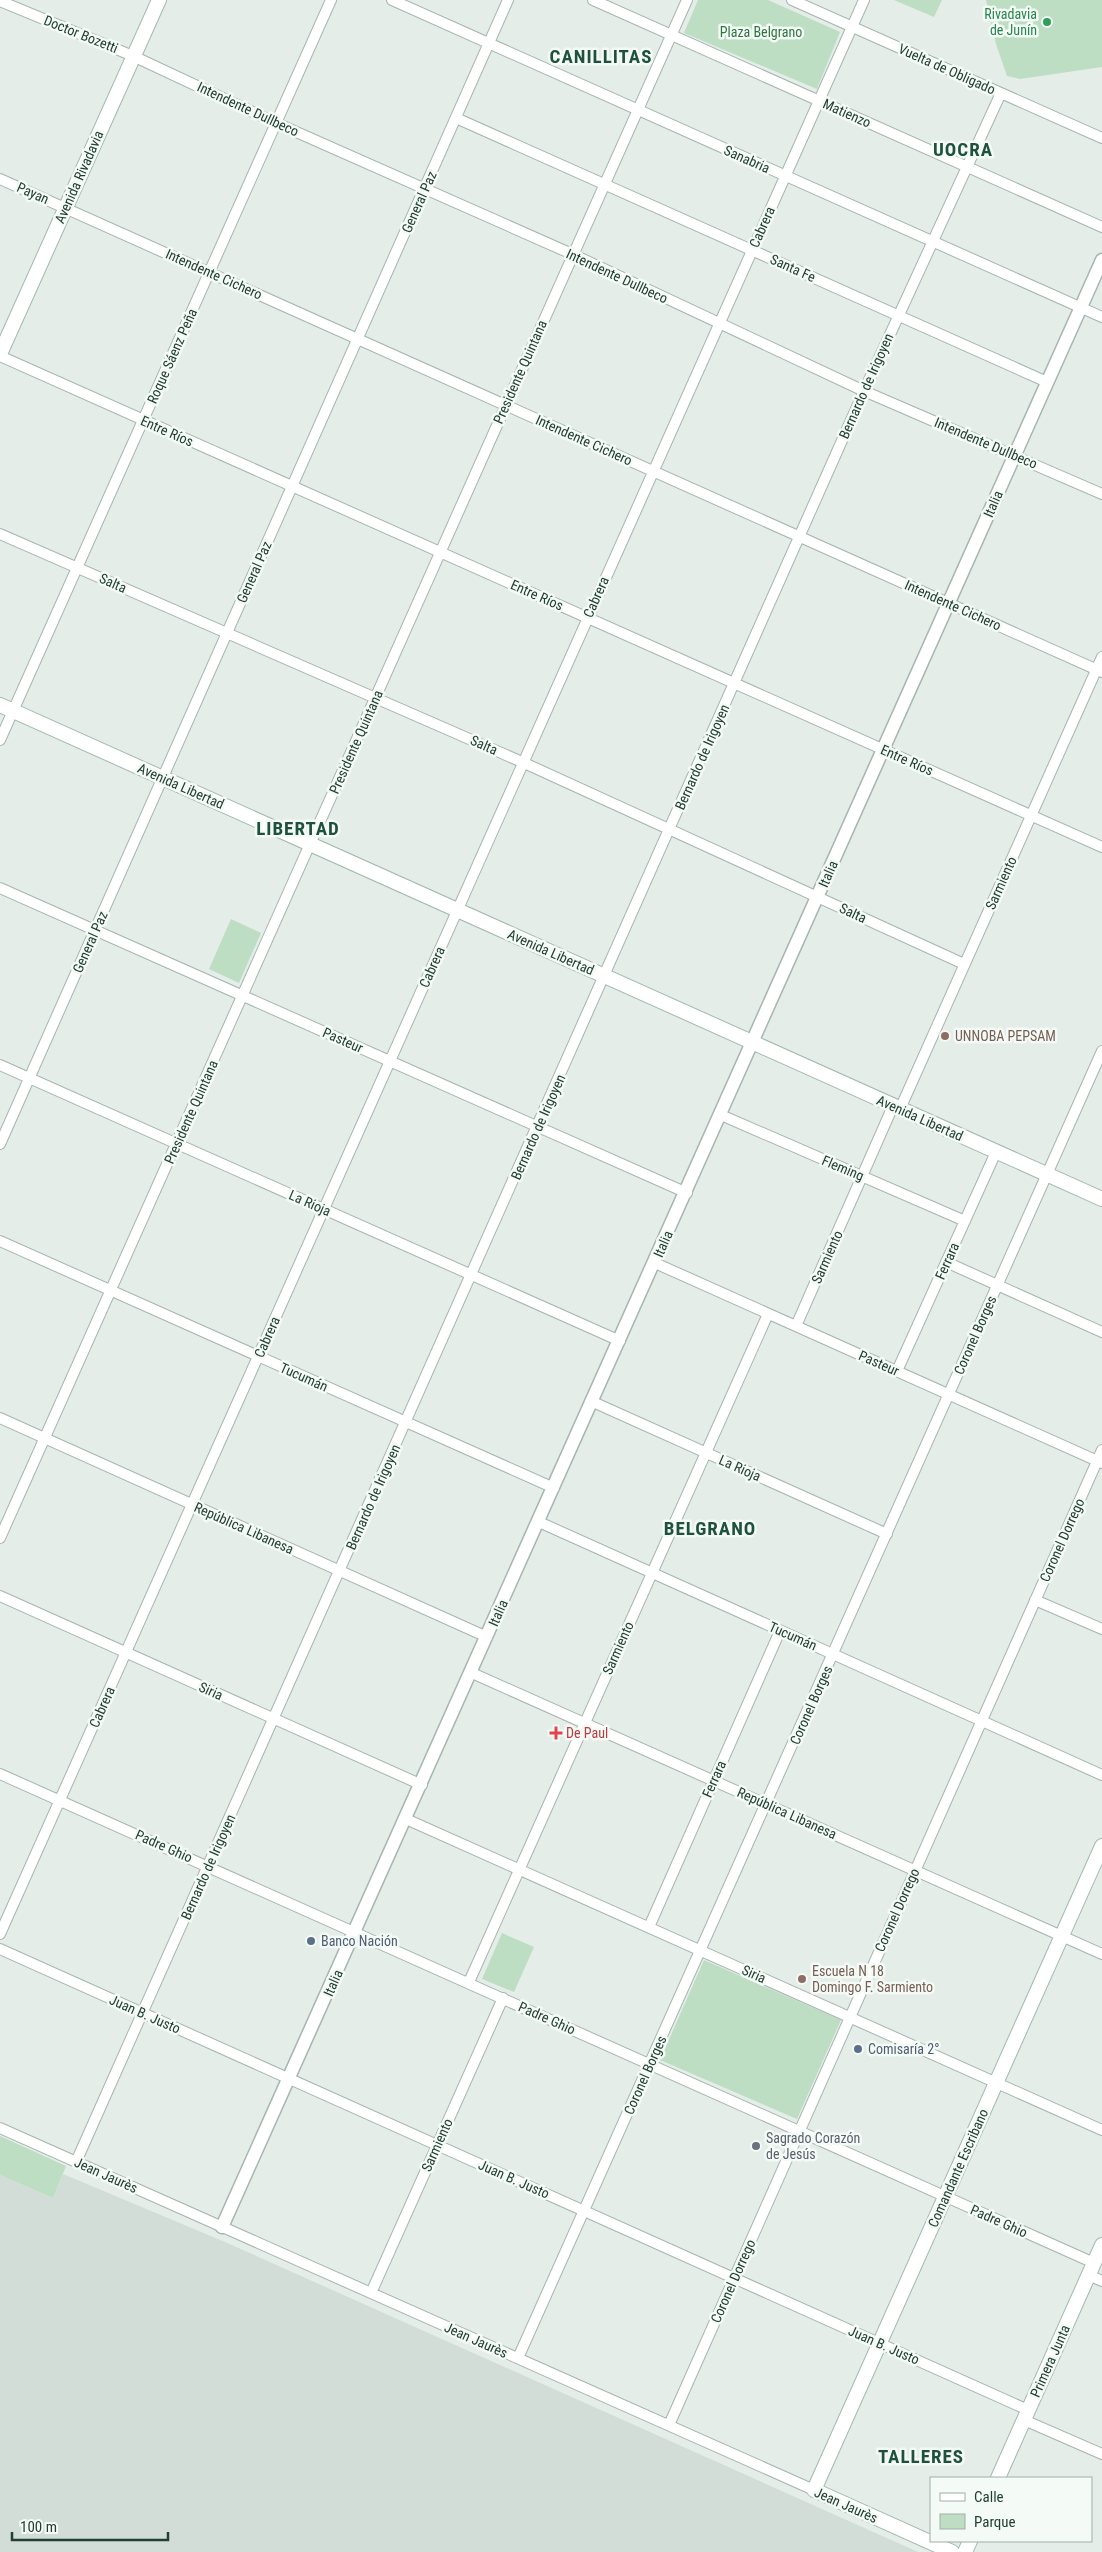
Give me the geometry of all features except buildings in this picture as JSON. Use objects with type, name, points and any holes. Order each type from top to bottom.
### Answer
[{"type":"main road","name":"Avenida Rivadavia","points":[[0,355],[159,0]]},
{"type":"main road","name":"Avenida Libertad","points":[[0,705],[1102,1199]]},
{"type":"main road","name":"Comandante Escribano","points":[[814,2490],[1102,1846]]},
{"type":"main road","name":"Primera Junta","points":[[998,2477],[1102,2245]]},
{"type":"main road","name":"Jean Jaurès","points":[[814,2490],[952,2552]]},
{"type":"street","name":"Roque Sáenz Peña","points":[[0,740],[331,0]]},
{"type":"street","name":"Sanabria","points":[[392,0],[1102,318]]},
{"type":"street","name":"General Paz","points":[[0,1144],[508,0]]},
{"type":"street","name":"Matienzo","points":[[592,0],[1102,227]]},
{"type":"street","name":"Presidente Quintana","points":[[0,1538],[687,0]]},
{"type":"street","name":"Vuelta de Obligado","points":[[792,0],[1102,138]]},
{"type":"street","name":"Cabrera","points":[[0,1934],[864,0]]},
{"type":"street","name":"Doctor Bozetti","points":[[0,1],[134,56]]},
{"type":"street","name":"Intendente Dullbeco","points":[[134,56],[424,189],[572,254],[864,390],[1102,494]]},
{"type":"street","name":"Bernardo de Irigoyen","points":[[76,2162],[538,1127],[864,390],[1001,92]]},
{"type":"street","name":"Santa Fe","points":[[456,118],[1047,382]]},
{"type":"street","name":"Payan","points":[[0,178],[66,208]]},
{"type":"street","name":"Intendente Cichero","points":[[66,208],[1099,671]]},
{"type":"street","name":"Italia","points":[[222,2227],[422,1785],[818,897],[882,749],[1102,260]]},
{"type":"street","name":"Entre Ríos","points":[[0,355],[1102,847]]},
{"type":"street","name":"Salta","points":[[0,534],[522,762],[964,964]]},
{"type":"street","name":"Sarmiento","points":[[796,1326],[862,1176],[964,964],[1031,815],[1099,671],[1102,657]]},
{"type":"street","name":"Pasteur","points":[[0,888],[686,1193]]},
{"type":"street","name":"Coronel Borges","points":[[518,2358],[834,1655],[1102,1051]]},
{"type":"street","name":"La Rioja","points":[[0,1066],[620,1341]]},
{"type":"street","name":"Fleming","points":[[721,1115],[965,1221]]},
{"type":"street","name":"Ferrara","points":[[897,1371],[996,1152]]},
{"type":"street","name":"Tucumán","points":[[0,1241],[554,1488]]},
{"type":"street","points":[[946,1262],[1102,1332]]},
{"type":"street","name":"Pasteur","points":[[655,1263],[1100,1462]]},
{"type":"street","name":"Sarmiento","points":[[469,1982],[768,1314]]},
{"type":"street","name":"La Rioja","points":[[593,1402],[887,1534]]},
{"type":"street","name":"República Libanesa","points":[[0,1418],[487,1637]]},
{"type":"street","name":"Coronel Dorrego","points":[[669,2425],[1035,1600],[1100,1462],[1102,1450]]},
{"type":"street","name":"Tucumán","points":[[539,1522],[1102,1775]]},
{"type":"street","name":"Siria","points":[[0,1596],[422,1785]]},
{"type":"street","points":[[1035,1600],[1102,1629]]},
{"type":"street","name":"Ferrara","points":[[649,1927],[780,1631]]},
{"type":"street","name":"República Libanesa","points":[[472,1672],[1102,1954]]},
{"type":"street","name":"Padre Ghio","points":[[0,1774],[469,1982],[945,2197],[1091,2269],[1102,2281]]},
{"type":"street","name":"Siria","points":[[406,1819],[1102,2130]]},
{"type":"street","name":"Juan B. Justo","points":[[0,1949],[880,2344],[1102,2454]]},
{"type":"street","name":"Sarmiento","points":[[371,2293],[503,1998]]},
{"type":"street","name":"Jean Jaurès","points":[[0,2128],[814,2490]]},
{"type":"shaded area","points":[[63,2174],[225,2242],[918,2552],[0,2552],[0,2175],[53,2198]]},
{"type":"green space","name":"Plaza Belgrano","points":[[698,0],[768,0],[840,32],[817,89],[684,33]]},
{"type":"green space","points":[[894,0],[942,0],[934,17]]},
{"type":"green space","name":"Rivadavia de Junín","points":[[986,0],[1102,0],[1102,67],[1020,79],[1007,76],[996,44]]},
{"type":"green space","points":[[231,919],[261,933],[239,983],[209,969]]},
{"type":"green space","points":[[502,1933],[534,1947],[514,1992],[482,1979]]},
{"type":"green space","points":[[704,1960],[841,2020],[797,2119],[660,2060]]},
{"type":"green space","points":[[0,2136],[66,2166],[53,2198],[0,2175]]},
{"type":"place","name":"Rivadavia de Junín","points":[[1047,22]]},
{"type":"place","name":"UNNOBA PEPSAM","points":[[945,1036]]},
{"type":"place","name":"De Paul","points":[[556,1733]]},
{"type":"place","name":"Banco Nación","points":[[311,1941]]},
{"type":"place","name":"Escuela N 18 Domingo F. Sarmiento","points":[[802,1979]]},
{"type":"place","name":"Comisaría 2°","points":[[858,2049]]},
{"type":"place","name":"Sagrado Corazón de Jesús","points":[[756,2146]]},
{"type":"district","name":"CANILLITAS","points":[[601,56]]},
{"type":"district","name":"UOCRA","points":[[963,149]]},
{"type":"district","name":"LIBERTAD","points":[[298,828]]},
{"type":"district","name":"BELGRANO","points":[[710,1528]]},
{"type":"district","name":"TALLERES","points":[[921,2456]]}]
